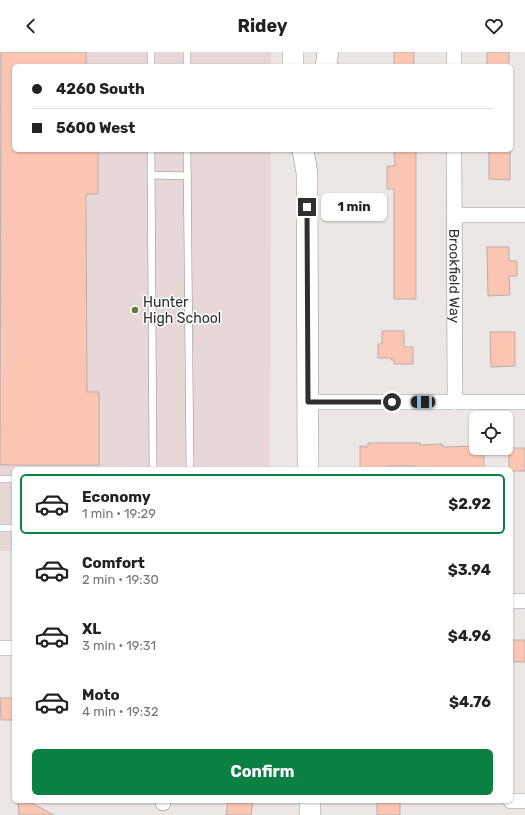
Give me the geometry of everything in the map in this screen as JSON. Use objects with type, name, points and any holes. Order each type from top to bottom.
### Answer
[{"type":"main road","points":[[293,52],[293,64]]},
{"type":"main road","points":[[326,64],[328,52]]},
{"type":"main road","points":[[304,152],[307,173],[308,467]]},
{"type":"main road","points":[[307,173],[312,152]]},
{"type":"main road","points":[[310,803],[310,815]]},
{"type":"street","points":[[454,52],[454,64]]},
{"type":"street","name":"Brookfield Way","points":[[454,152],[455,402]]},
{"type":"street","points":[[454,215],[525,215]]},
{"type":"street","points":[[308,402],[525,402]]},
{"type":"street","points":[[513,601],[525,601]]},
{"type":"street","points":[[0,648],[12,648]]},
{"type":"street","points":[[513,801],[525,801]]},
{"type":"lane","points":[[151,52],[151,64]]},
{"type":"lane","points":[[186,52],[187,64]]},
{"type":"lane","points":[[151,152],[153,467]]},
{"type":"lane","points":[[187,152],[190,467]]},
{"type":"lane","points":[[151,175],[188,176]]},
{"type":"lane","points":[[0,479],[12,479]]},
{"type":"lane","points":[[0,528],[12,528]]},
{"type":"shaded area","name":"Hunter High School","points":[[0,52],[271,52],[271,64],[12,64],[12,152],[271,152],[270,467],[12,467],[12,551],[0,551]]},
{"type":"building","points":[[1,52],[86,52],[86,64],[12,64],[12,152],[98,152],[98,194],[86,194],[87,392],[99,392],[99,465],[0,465]]},
{"type":"building","points":[[394,52],[414,52],[414,64],[394,64]]},
{"type":"building","points":[[487,52],[509,52],[509,64],[487,64]]},
{"type":"building","points":[[394,152],[416,152],[416,299],[394,299],[394,189],[387,189],[387,166],[395,166]]},
{"type":"building","points":[[489,152],[510,152],[510,180],[489,179]]},
{"type":"building","points":[[487,247],[509,247],[509,261],[517,261],[517,276],[509,276],[510,295],[488,296]]},
{"type":"building","points":[[382,331],[404,331],[404,347],[413,347],[413,364],[394,364],[394,360],[391,360],[391,358],[378,358],[378,344],[382,344]]},
{"type":"building","points":[[490,332],[515,332],[515,366],[491,367]]},
{"type":"building","points":[[368,443],[420,443],[420,445],[442,444],[443,447],[469,446],[469,455],[484,455],[484,467],[360,467],[360,446],[368,447]]},
{"type":"building","points":[[513,448],[525,448],[525,471],[513,471],[513,467],[509,467],[509,455],[513,455]]},
{"type":"building","points":[[513,640],[525,640],[525,662],[513,662]]},
{"type":"building","points":[[0,698],[12,698],[12,720],[1,720]]},
{"type":"building","points":[[18,803],[32,803],[54,815],[19,815]]},
{"type":"building","points":[[228,803],[253,803],[251,815],[226,815]]},
{"type":"building","points":[[377,803],[400,803],[400,815],[377,815]]},
{"type":"place","name":"Hunter High School","points":[[135,310]]},
{"type":"route","points":[[307,207],[308,402],[392,402]]}]
